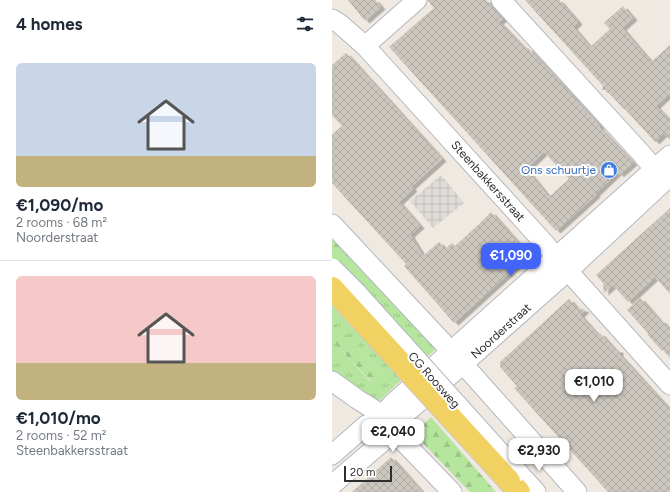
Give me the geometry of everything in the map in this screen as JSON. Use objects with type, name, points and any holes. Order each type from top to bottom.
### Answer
[{"type":"main road","name":"CG Roosweg","points":[[332,288],[515,482]]},
{"type":"street","points":[[365,46],[417,0]]},
{"type":"street","points":[[501,0],[665,178]]},
{"type":"street","name":"Steenbakkersstraat","points":[[332,19],[365,46],[541,239],[670,386]]},
{"type":"street","name":"Noorderstraat","points":[[332,485],[390,425],[405,414],[457,358],[562,264],[665,178],[670,155]]},
{"type":"street","points":[[332,224],[457,358],[577,492]]},
{"type":"street","name":"CG Roosweg","points":[[332,268],[358,294],[413,356],[515,482],[536,492]]},
{"type":"street","points":[[332,381],[390,425],[452,492]]},
{"type":"street","points":[[332,455],[366,425],[390,425]]},
{"type":"green space","points":[[332,227],[352,248],[341,256],[332,249]]},
{"type":"green space","points":[[352,248],[441,344],[378,402],[332,377],[332,341],[371,382],[382,373],[332,321],[332,249],[341,256]]},
{"type":"green space","points":[[332,321],[382,373],[372,382],[332,341]]},
{"type":"green space","points":[[431,417],[496,492],[470,492],[414,434]]},
{"type":"shaded area","points":[[441,175],[464,203],[433,228],[410,201]]},
{"type":"building","points":[[348,0],[375,0],[381,7],[365,21]]},
{"type":"building","points":[[486,0],[503,19],[499,22],[526,50],[528,48],[633,163],[619,175],[618,172],[595,194],[596,195],[556,231],[389,47],[434,8],[428,1]],"holes":[[[544,152],[569,179],[549,197],[526,169]]]},
{"type":"building","points":[[525,0],[559,0],[578,22],[573,27],[590,47],[610,29],[604,23],[623,6],[633,18],[622,28],[651,62],[670,45],[670,93],[656,106],[670,121],[670,140],[664,133],[655,142],[606,90],[602,90],[603,86]]},
{"type":"building","points":[[346,53],[442,159],[411,187],[413,189],[399,202],[420,226],[410,235],[423,256],[439,242],[445,249],[452,243],[455,246],[491,212],[529,255],[454,323],[404,266],[406,264],[332,183],[332,135],[342,126],[332,115],[332,65]]},
{"type":"building","points":[[670,208],[670,294],[655,277],[628,302],[613,285],[604,293],[603,283],[596,275]]},
{"type":"building","points":[[640,298],[670,330],[670,358],[663,350],[662,351],[627,310]]},
{"type":"building","points":[[569,299],[576,307],[585,310],[580,315],[598,335],[600,333],[615,350],[619,350],[619,354],[670,410],[670,492],[608,492],[514,388],[517,386],[500,367],[500,362]]},
{"type":"building","points":[[391,457],[422,492],[352,492]]},
{"type":"place","name":"Ons schuurtje","points":[[609,170]]}]
